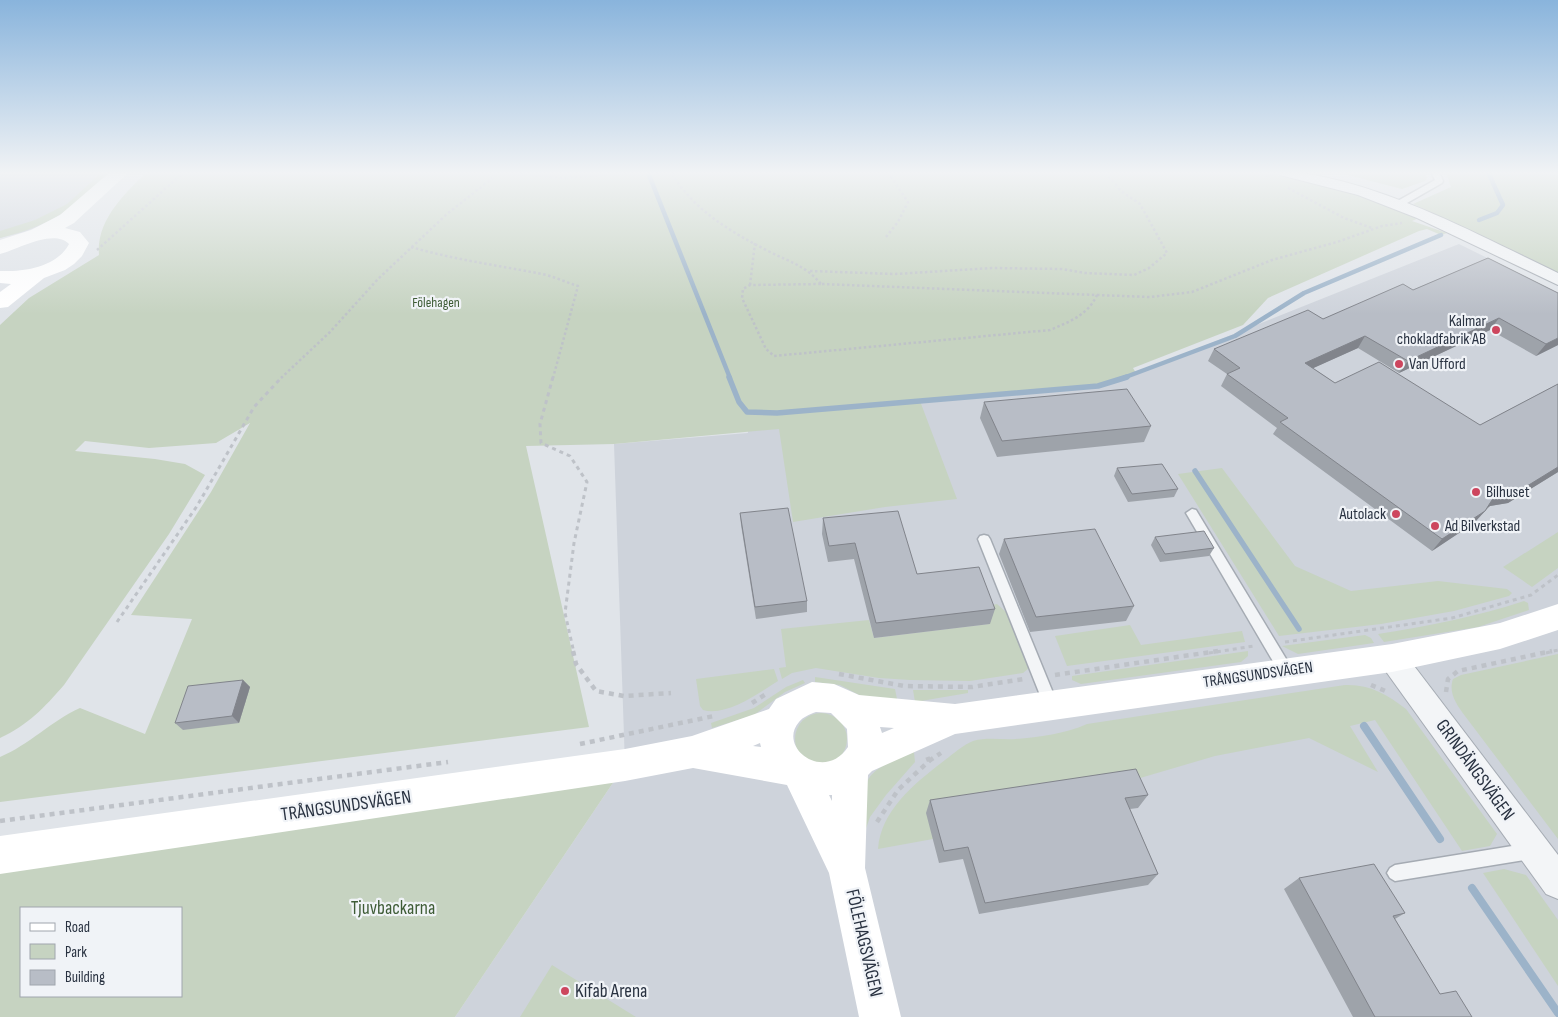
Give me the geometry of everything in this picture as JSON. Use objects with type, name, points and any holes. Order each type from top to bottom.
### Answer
[{"type":"main road","points":[[37,235],[66,219]]},
{"type":"main road","points":[[3,245],[37,235],[61,233],[76,238],[87,230],[96,219]]},
{"type":"main road","points":[[0,293],[33,274],[70,258],[77,250],[87,230]]},
{"type":"main road","points":[[0,277],[33,274]]},
{"type":"main road","points":[[0,302],[33,274]]},
{"type":"main road","name":"TRÅNGSUNDSVÄGEN","points":[[853,709],[911,711],[955,719],[1286,671],[1392,658],[1500,636],[1558,618]]},
{"type":"main road","points":[[812,697],[826,697],[840,701],[853,709],[861,720],[866,734],[865,747],[856,764],[838,778],[812,779],[795,772],[781,758],[776,746],[775,733],[778,721],[786,709],[798,701],[812,697]]},
{"type":"main road","name":"TRÅNGSUNDSVÄGEN","points":[[856,764],[911,711]]},
{"type":"main road","name":"TRÅNGSUNDSVÄGEN","points":[[0,855],[625,765],[692,752],[778,721]]},
{"type":"main road","name":"TRÅNGSUNDSVÄGEN","points":[[692,752],[795,772]]},
{"type":"main road","name":"FÖLEHAGSVÄGEN","points":[[847,870],[856,764]]},
{"type":"main road","name":"FÖLEHAGSVÄGEN","points":[[795,772],[847,870],[880,1017]]},
{"type":"street","points":[[1432,219],[1558,280]]},
{"type":"street","name":"GRINDÄNGSVÄGEN","points":[[1392,658],[1558,882]]},
{"type":"lane","points":[[1192,513],[1286,671]]},
{"type":"lane","points":[[984,539],[1051,705]]},
{"type":"lane","points":[[1395,873],[1534,850]]},
{"type":"path","points":[[117,622],[197,506],[254,407],[287,372],[317,346],[378,278],[441,219]]},
{"type":"path","points":[[713,219],[810,271],[822,284]]},
{"type":"path","points":[[886,236],[899,219]]},
{"type":"path","points":[[810,271],[896,274],[982,269],[1062,269],[1094,274],[1134,275],[1149,268],[1167,253],[1149,219]]},
{"type":"path","points":[[1348,219],[1373,229]]},
{"type":"path","points":[[1097,294],[1094,303],[1085,313],[1050,330],[774,356],[766,349],[742,298],[743,290],[750,285],[822,284],[1097,294],[1150,297],[1192,292],[1272,260],[1296,255],[1373,229],[1412,221],[1438,222]]},
{"type":"path","points":[[750,285],[755,243]]},
{"type":"path","points":[[411,247],[449,258],[474,260],[519,271],[538,273],[578,286],[540,424],[541,443],[570,456],[587,482],[574,543],[565,614],[576,664],[596,691],[624,696],[671,693]]},
{"type":"path","points":[[1449,698],[1445,682],[1449,675],[1458,671],[1558,650]]},
{"type":"path","points":[[1368,683],[1394,695]]},
{"type":"path","points":[[875,824],[898,790],[929,761],[911,711]]},
{"type":"shaded area","points":[[0,219],[53,219],[24,232],[0,238]]},
{"type":"shaded area","points":[[1459,244],[1558,293],[1558,1017],[455,1017],[625,765],[614,444],[748,433],[747,412],[1126,377]]},
{"type":"green space","points":[[52,219],[0,238],[0,231],[35,220]]},
{"type":"green space","name":"Fölehagen","points":[[1416,219],[1412,221],[1447,233],[1441,235],[1427,229],[1419,231],[1268,298],[1243,325],[1133,368],[1136,373],[1098,386],[920,401],[957,499],[885,507],[793,522],[779,429],[614,444],[526,446],[589,727],[0,802],[0,757],[21,746],[69,713],[80,708],[145,734],[192,619],[131,615],[211,492],[250,423],[216,443],[149,448],[85,441],[75,451],[185,464],[205,475],[169,534],[64,685],[35,715],[0,738],[0,325],[29,298],[99,255],[99,243],[107,220]]},
{"type":"green space","points":[[1445,219],[1558,219],[1558,273]]},
{"type":"green space","points":[[1222,468],[1295,566],[1351,591],[1438,581],[1507,589],[1512,593],[1509,596],[1454,611],[1381,624],[1279,636],[1178,474]]},
{"type":"green space","points":[[1558,532],[1558,568],[1532,587],[1503,567]]},
{"type":"green space","points":[[1524,601],[1528,603],[1529,610],[1478,627],[1384,642],[1378,634],[1452,621]]},
{"type":"green space","points":[[997,604],[1006,612],[1029,668],[1023,673],[970,681],[910,680],[879,678],[816,668],[792,673],[782,679],[779,668],[786,667],[781,629],[869,620],[874,638],[989,624],[984,607]]},
{"type":"green space","points":[[1130,625],[1141,645],[1242,631],[1245,642],[1067,666],[1055,636]]},
{"type":"green space","points":[[1365,635],[1371,638],[1374,643],[1298,654],[1282,646]]},
{"type":"green space","points":[[1248,651],[1248,656],[1241,662],[1081,684],[1072,680],[1072,676]]},
{"type":"green space","points":[[1558,654],[1558,839],[1462,712],[1452,694],[1452,684],[1453,679],[1461,675]]},
{"type":"green space","points":[[774,669],[778,681],[742,703],[722,710],[712,711],[703,710],[700,706],[696,679]]},
{"type":"green space","points":[[815,677],[895,689],[898,704],[863,697],[840,685],[815,682]]},
{"type":"green space","points":[[803,680],[805,683],[785,692],[754,715],[712,728],[711,723],[754,708],[786,687]]},
{"type":"green space","points":[[1345,685],[1370,688],[1392,699],[1406,709],[1497,834],[1490,846],[1462,851],[1375,720],[1350,726],[1378,772],[1309,738],[1215,756],[933,839],[878,849],[886,822],[901,798],[934,769],[962,747],[973,741],[1043,736],[1061,733],[1087,724]]},
{"type":"green space","points":[[913,690],[968,690],[968,693],[915,702]]},
{"type":"green space","points":[[821,713],[831,715],[839,721],[845,729],[847,739],[845,749],[839,757],[831,763],[821,765],[811,763],[803,757],[797,749],[795,739],[797,729],[803,721],[811,715]]},
{"type":"green space","points":[[914,752],[915,762],[886,795],[870,817],[863,837],[863,803],[867,781],[882,767]]},
{"type":"green space","name":"Tjuvbackarna","points":[[625,765],[455,1017],[0,1017],[0,855]]},
{"type":"green space","points":[[1504,869],[1526,875],[1558,920],[1558,986],[1483,873]]},
{"type":"green space","name":"Kifab Arena","points":[[552,965],[636,1017],[520,1017]]},
{"type":"building","points":[[1488,258],[1558,293],[1558,338],[1546,344],[1499,318],[1408,361],[1365,336],[1305,363],[1335,383],[1379,362],[1480,425],[1558,384],[1558,467],[1519,491],[1501,494],[1492,500],[1485,511],[1442,539],[1280,422],[1288,418],[1227,374],[1240,368],[1214,349],[1308,310],[1323,319],[1403,284],[1413,290]]},
{"type":"building","points":[[1127,389],[1151,426],[1002,441],[984,402]]},
{"type":"building","points":[[1162,464],[1178,489],[1132,494],[1117,468]]},
{"type":"building","points":[[788,508],[807,601],[755,607],[740,513]]},
{"type":"building","points":[[898,511],[917,574],[979,567],[995,609],[876,623],[855,543],[829,546],[823,518]]},
{"type":"building","points":[[1095,529],[1134,606],[1036,617],[1004,539]]},
{"type":"building","points":[[1204,531],[1214,548],[1165,554],[1155,537]]},
{"type":"building","points":[[243,680],[232,716],[175,723],[188,686]]},
{"type":"building","points":[[1136,769],[1148,795],[1125,798],[1158,874],[985,903],[968,847],[944,851],[930,800]]},
{"type":"building","points":[[1374,864],[1405,913],[1393,916],[1440,994],[1456,991],[1472,1017],[1375,1017],[1299,878]]},
{"type":"waterway","points":[[667,219],[730,378]]},
{"type":"waterway","points":[[1123,378],[1235,336],[1304,293],[1441,235]]},
{"type":"waterway","points":[[729,377],[739,402],[747,412],[777,413],[1098,386],[1127,377]]},
{"type":"waterway","points":[[1195,471],[1299,629]]},
{"type":"waterway","points":[[1364,726],[1440,839]]},
{"type":"waterway","points":[[1472,888],[1558,1013]]},
{"type":"place","name":"Kalmar chokladfabrik AB","points":[[1496,330]]},
{"type":"place","name":"Van Ufford","points":[[1399,364]]},
{"type":"place","name":"Bilhuset","points":[[1476,492]]},
{"type":"place","name":"Autolack","points":[[1396,514]]},
{"type":"place","name":"Ad Bilverkstad","points":[[1435,526]]},
{"type":"place","name":"Kifab Arena","points":[[565,991]]}]
